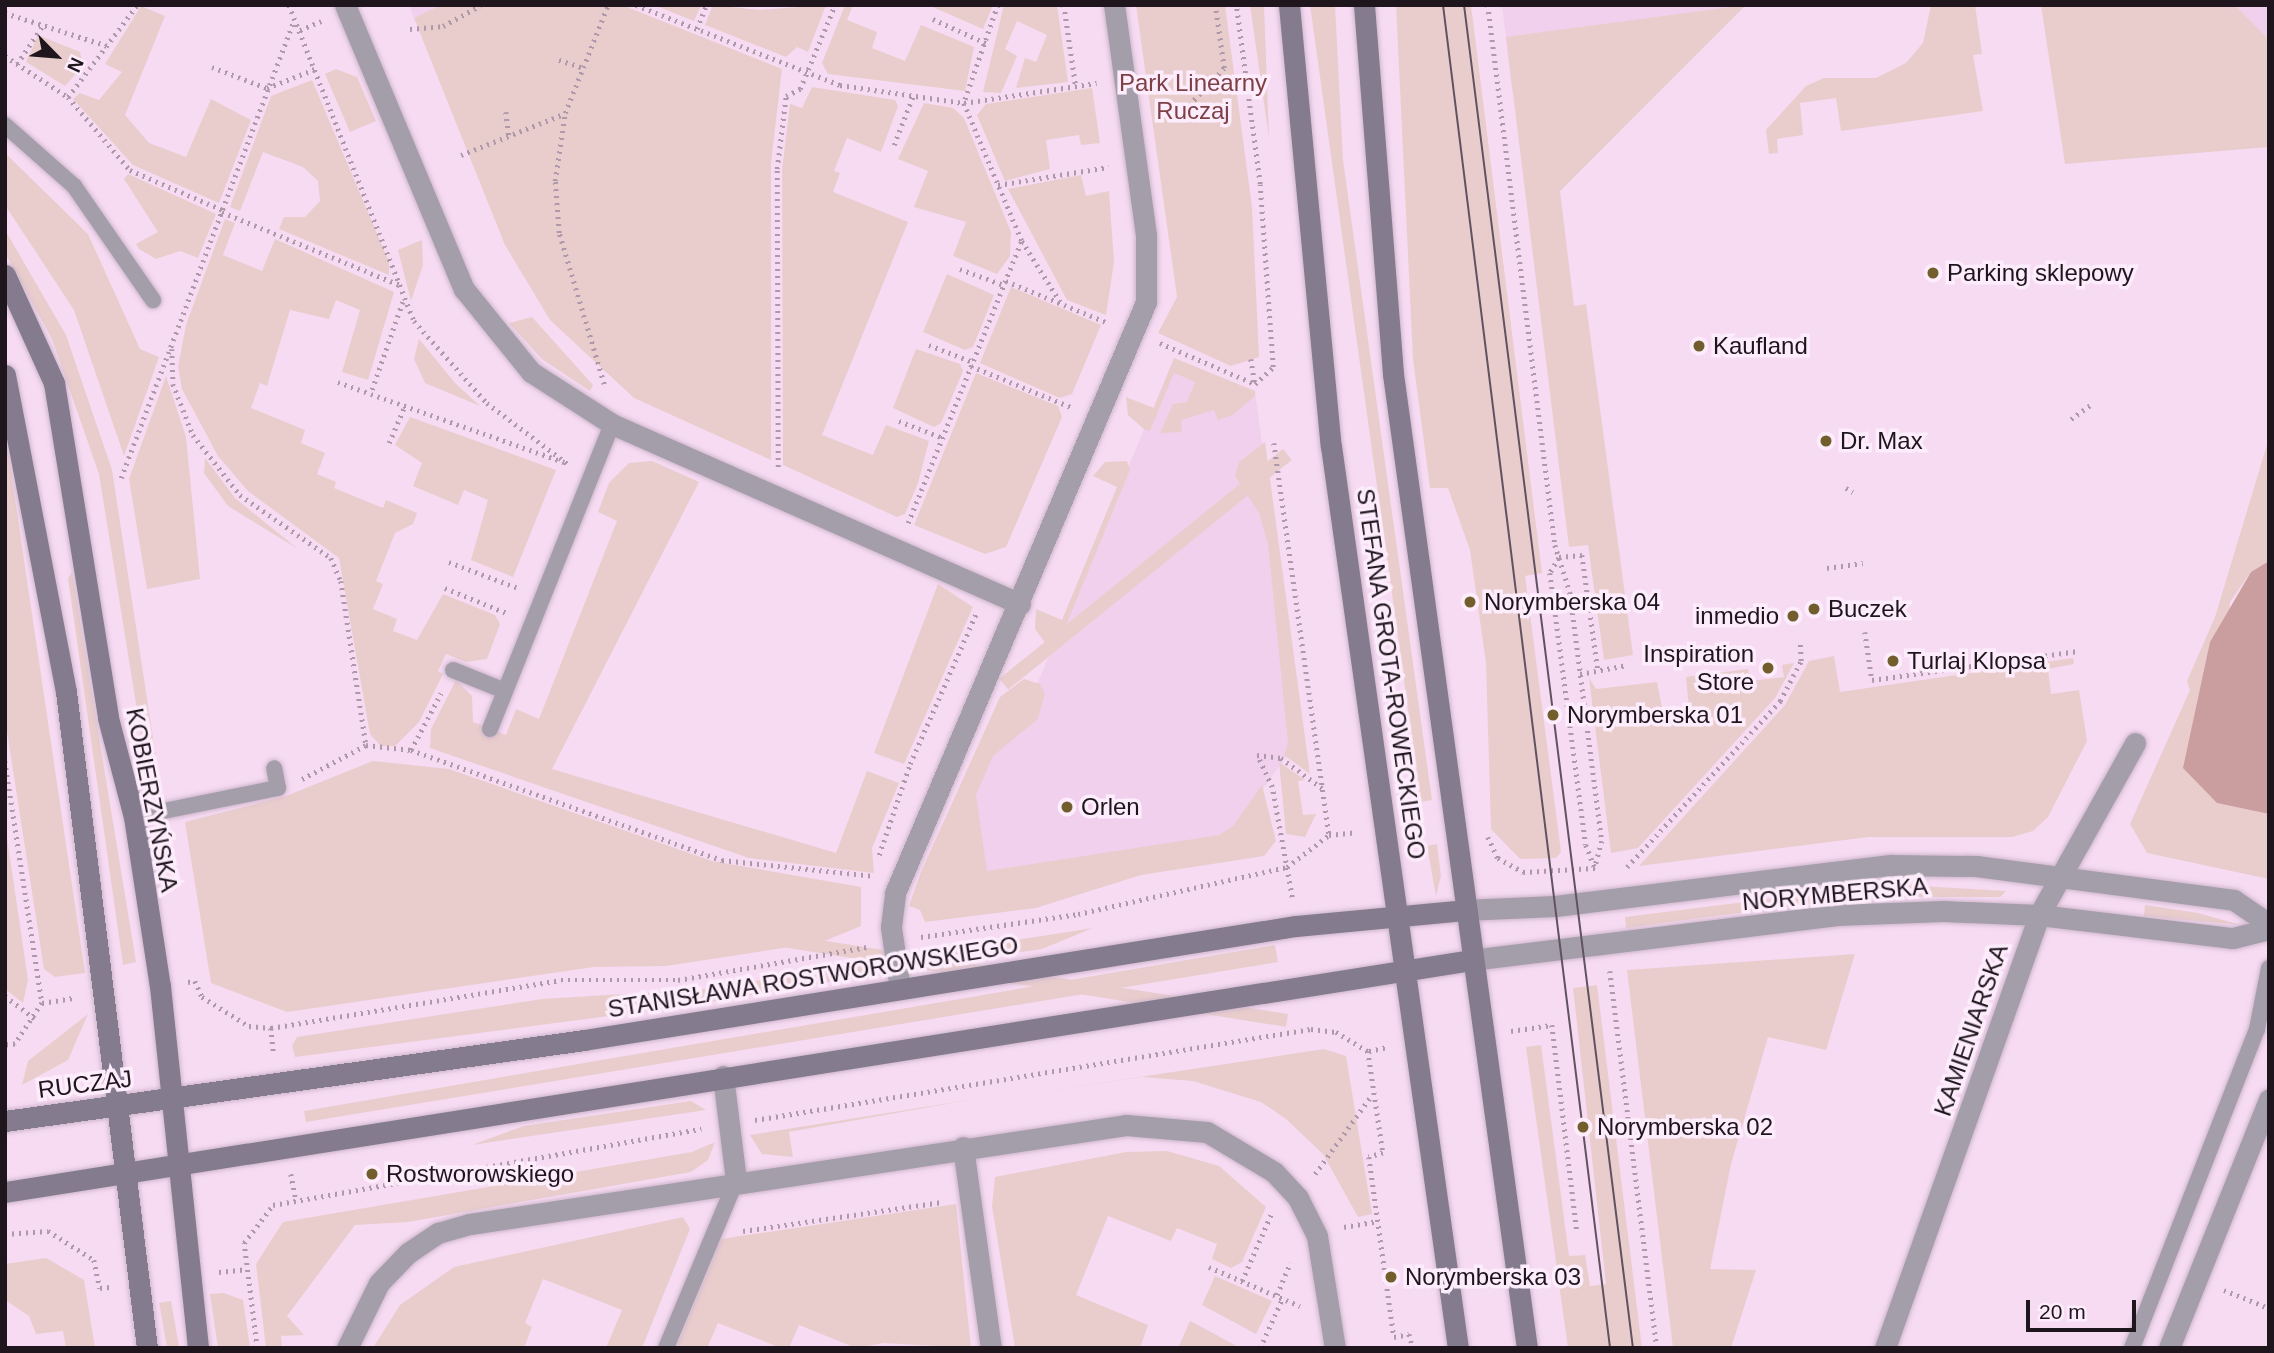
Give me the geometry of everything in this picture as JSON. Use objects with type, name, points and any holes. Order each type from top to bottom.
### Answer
[{"type":"main road","name":"STEFANA GROTA-ROWECKIEGO","points":[[1289,5],[1331,446],[1458,1348]]},
{"type":"main road","name":"STEFANA GROTA-ROWECKIEGO","points":[[1364,5],[1393,374],[1464,910],[1527,1348]]},
{"type":"main road","name":"KOBIERZYŃSKA","points":[[5,275],[54,383],[108,718],[134,817],[172,1100],[198,1348]]},
{"type":"main road","points":[[5,375],[66,692],[147,1348]]},
{"type":"main road","name":"STANISŁAWA ROSTWOROWSKIEGO","points":[[172,1100],[1296,926],[1464,910]]},
{"type":"main road","name":"NORYMBERSKA","points":[[1406,968],[1471,960]]},
{"type":"main road","points":[[5,1192],[1406,968]]},
{"type":"main road","name":"RUCZAJ","points":[[5,1121],[172,1100]]},
{"type":"street","points":[[900,989],[891,927],[895,893],[1136,333],[1149,271],[1114,5]]},
{"type":"street","points":[[338,11],[477,311],[531,372],[612,424],[1020,604]]},
{"type":"street","name":"KAMIENIARSKA","points":[[1885,1348],[2039,915],[2059,874],[2135,743]]},
{"type":"street","name":"NORYMBERSKA","points":[[1464,910],[1566,905],[1891,865],[2059,874],[2234,900],[2269,924]]},
{"type":"street","name":"NORYMBERSKA","points":[[1471,960],[1837,915],[2039,915],[2233,938],[2269,929]]},
{"type":"street","points":[[723,1076],[736,1181]]},
{"type":"street","points":[[2169,1348],[2264,1122],[2269,1099]]},
{"type":"street","points":[[347,1348],[379,1283],[438,1233],[736,1181],[963,1147],[1126,1125],[1174,1125],[1245,1151],[1298,1198],[1317,1236],[1335,1348]]},
{"type":"street","points":[[963,1147],[991,1348]]},
{"type":"lane","points":[[5,125],[74,186],[153,300]]},
{"type":"lane","points":[[490,729],[612,424]]},
{"type":"lane","points":[[453,670],[505,691]]},
{"type":"lane","points":[[134,817],[278,788],[274,768]]},
{"type":"lane","points":[[2132,1348],[2258,1029],[2269,968]]},
{"type":"lane","points":[[666,1348],[736,1181]]},
{"type":"path","points":[[68,97],[137,5]]},
{"type":"path","points":[[289,5],[401,286],[403,301],[371,394]]},
{"type":"path","points":[[410,29],[443,26],[481,5]]},
{"type":"path","points":[[605,388],[559,233],[555,181],[565,113],[608,5]]},
{"type":"path","points":[[636,5],[840,85],[964,103],[1099,83],[1100,94]]},
{"type":"path","points":[[697,29],[706,5]]},
{"type":"path","points":[[778,471],[777,169],[786,96],[800,89],[835,5]]},
{"type":"path","points":[[998,5],[964,103],[1021,241],[1061,303]]},
{"type":"path","points":[[1065,5],[1076,87]]},
{"type":"path","points":[[1191,118],[1189,105],[1224,68],[1214,5]]},
{"type":"path","points":[[1236,5],[1260,184],[1273,367],[1255,384]]},
{"type":"path","points":[[1488,5],[1559,557],[1580,674],[1602,841],[1595,868]]},
{"type":"path","points":[[299,30],[338,11]]},
{"type":"path","points":[[5,13],[108,46]]},
{"type":"path","points":[[933,19],[986,43]]},
{"type":"path","points":[[121,478],[295,20]]},
{"type":"path","points":[[17,64],[43,25]]},
{"type":"path","points":[[5,56],[68,97],[130,170],[401,286]]},
{"type":"path","points":[[559,60],[583,68]]},
{"type":"path","points":[[212,67],[267,88],[315,69]]},
{"type":"path","points":[[894,145],[914,96]]},
{"type":"path","points":[[506,112],[509,136]]},
{"type":"path","points":[[461,155],[565,113]]},
{"type":"path","points":[[1108,155],[1112,178]]},
{"type":"path","points":[[998,185],[1110,166]]},
{"type":"path","points":[[906,527],[1021,241]]},
{"type":"path","points":[[960,269],[1061,303],[1113,325],[1115,315]]},
{"type":"path","points":[[403,301],[458,375],[569,464]]},
{"type":"path","points":[[1136,333],[1255,384]]},
{"type":"path","points":[[172,345],[173,383],[193,435],[240,495],[331,558],[341,581],[366,745]]},
{"type":"path","points":[[929,345],[1075,408]]},
{"type":"path","points":[[1251,359],[1255,384]]},
{"type":"path","points":[[338,382],[404,408],[569,464]]},
{"type":"path","points":[[1070,421],[1081,397]]},
{"type":"path","points":[[2071,419],[2092,404]]},
{"type":"path","points":[[389,443],[404,408]]},
{"type":"path","points":[[899,421],[942,437]]},
{"type":"path","points":[[1274,443],[1329,835]]},
{"type":"path","points":[[564,476],[569,464]]},
{"type":"path","points":[[1846,488],[1853,492]]},
{"type":"path","points":[[1559,557],[1581,555],[1598,671]]},
{"type":"path","points":[[1559,557],[1550,573],[1587,845],[1595,868]]},
{"type":"path","points":[[449,562],[519,589]]},
{"type":"path","points":[[1827,568],[1863,564]]},
{"type":"path","points":[[444,589],[509,615],[524,576]]},
{"type":"path","points":[[1865,632],[1872,680],[2078,652]]},
{"type":"path","points":[[1622,873],[1780,701],[1801,661],[1800,642]]},
{"type":"path","points":[[1580,674],[1627,665]]},
{"type":"path","points":[[411,750],[453,670]]},
{"type":"path","points":[[278,788],[325,771],[366,745],[411,750],[722,860],[878,876]]},
{"type":"path","points":[[1291,891],[1272,787],[1257,755],[1281,758],[1323,788]]},
{"type":"path","points":[[5,761],[42,1003],[36,1019],[15,1044],[5,1045]]},
{"type":"path","points":[[1485,826],[1498,858],[1523,872],[1595,868]]},
{"type":"path","points":[[910,939],[1078,914],[1287,867],[1329,835],[1346,834]]},
{"type":"path","points":[[195,981],[202,997],[248,1026],[271,1028],[562,980],[678,980],[877,946]]},
{"type":"path","points":[[1608,961],[1657,1348]]},
{"type":"path","points":[[5,996],[36,1019]]},
{"type":"path","points":[[42,1003],[90,996]]},
{"type":"path","points":[[1309,1019],[1311,1029]]},
{"type":"path","points":[[1552,1025],[1577,1233]]},
{"type":"path","points":[[271,1028],[275,1060]]},
{"type":"path","points":[[257,1348],[244,1243],[273,1205],[731,1124],[1311,1029],[1336,1032],[1368,1051],[1371,1095],[1382,1153],[1369,1157],[1394,1337],[1409,1334],[1413,1348]]},
{"type":"path","points":[[1298,1198],[1371,1095]]},
{"type":"path","points":[[292,1180],[296,1200]]},
{"type":"path","points":[[712,1235],[957,1199]]},
{"type":"path","points":[[1265,1199],[1281,1220]]},
{"type":"path","points":[[1242,1281],[1274,1208]]},
{"type":"path","points":[[1362,1224],[1378,1221]]},
{"type":"path","points":[[5,1234],[48,1231],[94,1260],[100,1288]]},
{"type":"path","points":[[1260,1348],[1296,1248]]},
{"type":"path","points":[[1209,1267],[1307,1310],[1305,1297]]},
{"type":"path","points":[[209,1274],[246,1269]]},
{"type":"path","points":[[2197,1279],[2269,1308]]},
{"type":"shaded area","points":[[409,5],[441,5],[414,18]]},
{"type":"shaded area","points":[[1502,5],[1745,5],[1551,200],[1512,90]]},
{"type":"shaded area","points":[[2235,5],[2269,5],[2269,40]]},
{"type":"shaded area","points":[[1174,358],[1255,392],[1302,735],[1228,837],[977,878],[940,872],[990,743],[1014,739]]},
{"type":"shaded area","points":[[2269,561],[2269,814],[2217,803],[2183,768],[2210,642],[2251,572]]},
{"type":"green space","points":[[441,5],[622,5],[782,69],[771,163],[771,460],[634,398],[550,320],[505,245],[414,18]]},
{"type":"green space","points":[[654,5],[701,5],[694,21]]},
{"type":"green space","points":[[713,5],[759,10],[826,5],[808,52],[797,47],[786,57],[705,25]]},
{"type":"green space","points":[[845,5],[853,5],[847,20],[877,32],[872,48],[905,61],[921,25],[974,47],[965,91],[828,74],[822,63]]},
{"type":"green space","points":[[928,5],[993,5],[983,29]]},
{"type":"green space","points":[[1004,5],[1057,5],[1068,82],[1016,88],[1025,58],[1036,62],[1047,35],[1017,21],[1005,49],[1017,56],[1001,93],[983,92]]},
{"type":"green space","name":"Park Linearny Ruczaj","points":[[1136,5],[1225,5],[1252,207],[1259,357],[1231,366],[1158,333],[1177,297]]},
{"type":"green space","points":[[1250,5],[1264,5],[1269,138]]},
{"type":"green space","points":[[1310,5],[1335,5],[1343,160],[1432,800],[1421,802]]},
{"type":"green space","points":[[1396,5],[1471,5],[1542,573],[1525,576],[1561,852],[1556,858],[1520,859],[1491,829],[1486,663],[1470,550],[1448,488],[1430,488],[1413,359]]},
{"type":"green space","points":[[1746,5],[1560,191],[1574,306],[1586,304],[1633,655],[1604,660],[1588,545],[1569,547],[1506,37]]},
{"type":"green space","points":[[1931,5],[1975,5],[1982,54],[1973,55],[1983,111],[1841,131],[1836,98],[1800,103],[1803,135],[1777,139],[1778,153],[1769,154],[1766,130],[1806,86],[1824,78],[1876,78],[1906,63],[1923,43]]},
{"type":"green space","points":[[2041,5],[2235,5],[2269,40],[2269,147],[2065,164]]},
{"type":"green space","points":[[141,6],[165,16],[125,115],[149,143],[186,157],[211,99],[251,120],[219,203],[133,165],[73,99],[80,93],[99,100],[122,72],[105,64]]},
{"type":"green space","points":[[38,35],[80,52],[83,66],[65,86],[26,62]]},
{"type":"green space","points":[[336,69],[357,77],[376,121],[350,132],[325,74]]},
{"type":"green space","points":[[312,80],[389,262],[389,275],[279,229],[284,217],[305,217],[320,201],[318,181],[303,167],[263,152],[240,211],[230,207],[271,96]]},
{"type":"green space","points":[[812,87],[895,100],[898,106],[881,152],[847,138],[834,171],[840,173],[833,192],[908,222],[822,435],[873,455],[886,425],[929,441],[918,483],[905,514],[897,517],[783,465],[782,170],[790,104],[802,108]]},
{"type":"green space","points":[[1092,88],[1100,143],[1081,145],[1079,135],[1046,140],[1050,169],[1005,181],[977,115],[986,104]]},
{"type":"green space","points":[[924,103],[953,108],[964,118],[1011,232],[1010,256],[997,274],[953,256],[966,222],[914,207],[928,171],[898,159]]},
{"type":"green space","points":[[7,155],[88,234],[140,349],[159,357],[124,456],[74,310],[5,205]]},
{"type":"green space","points":[[128,174],[216,214],[198,258],[180,251],[156,259],[139,249],[136,244],[158,232],[124,179]]},
{"type":"green space","points":[[1081,175],[1086,196],[1109,191],[1114,262],[1106,315],[1067,300],[1008,189]]},
{"type":"green space","points":[[225,219],[235,223],[223,255],[262,271],[275,239],[394,292],[368,380],[342,372],[360,310],[336,300],[329,319],[290,310],[267,386],[260,383],[251,408],[305,430],[301,443],[325,453],[317,474],[336,482],[334,488],[383,508],[386,500],[417,513],[413,524],[395,533],[376,581],[383,584],[373,609],[397,619],[393,631],[417,640],[443,594],[495,615],[500,624],[487,659],[466,662],[446,654],[438,671],[443,674],[419,722],[395,746],[381,746],[370,734],[339,558],[248,491],[218,456],[182,389],[178,367],[186,325]]},
{"type":"green space","points":[[5,230],[66,335],[112,470],[163,803],[151,797],[99,474],[52,339],[5,253]]},
{"type":"green space","points":[[422,240],[423,265],[411,301],[398,250]]},
{"type":"green space","points":[[947,274],[994,295],[973,347],[965,350],[923,332]]},
{"type":"green space","points":[[1011,287],[1101,325],[1072,394],[1060,398],[980,363]]},
{"type":"green space","points":[[532,317],[593,385],[590,391],[542,359],[509,323]]},
{"type":"green space","points":[[419,339],[455,383],[480,406],[425,383],[414,359]]},
{"type":"green space","points":[[916,349],[960,364],[963,371],[941,423],[934,427],[893,408]]},
{"type":"green space","points":[[1174,358],[1255,391],[1255,396],[1233,415],[1218,420],[1214,410],[1181,420],[1182,432],[1160,433],[1173,404],[1187,402],[1195,382],[1174,373],[1150,431],[1145,430],[1128,415],[1126,397],[1154,408]]},
{"type":"green space","points":[[976,373],[1058,406],[1062,417],[1006,547],[985,554],[914,525]]},
{"type":"green space","points":[[166,376],[186,437],[200,579],[147,589],[129,479]]},
{"type":"green space","points":[[410,417],[556,470],[513,577],[471,560],[488,500],[464,490],[458,505],[413,486],[422,463],[395,445]]},
{"type":"green space","points":[[5,431],[85,973],[55,977],[44,969],[5,719]]},
{"type":"green space","points":[[2269,438],[2269,561],[2251,572],[2230,602],[2217,803],[2269,814],[2269,879],[2147,853],[2130,824],[2190,690],[2187,681],[2215,617]]},
{"type":"green space","points":[[1265,442],[1310,774],[1284,755],[1288,743],[1268,544],[1259,513],[1235,476],[1239,462]]},
{"type":"green space","points":[[1283,449],[1292,460],[1008,690],[999,679]]},
{"type":"green space","points":[[205,458],[235,498],[298,549],[228,506],[204,473]]},
{"type":"green space","points":[[652,461],[699,482],[552,769],[836,853],[867,771],[899,783],[872,848],[874,873],[749,858],[430,748],[431,729],[456,680],[472,696],[473,722],[506,735],[516,709],[539,719],[617,521],[598,512],[609,483],[629,463]]},
{"type":"green space","points":[[1127,461],[1130,470],[1060,640],[1046,644],[1035,629],[1036,609],[1062,620],[1117,487],[1093,476],[1105,462]]},
{"type":"green space","points":[[72,573],[136,962],[123,965],[68,578]]},
{"type":"green space","points":[[938,584],[973,607],[904,764],[874,753]]},
{"type":"green space","points":[[1834,656],[1840,692],[2073,658],[2074,664],[2048,669],[2051,694],[2079,690],[2087,741],[2048,817],[2033,831],[2012,837],[1869,837],[1639,866],[1785,705],[1809,661]]},
{"type":"green space","points":[[1794,663],[1775,698],[1638,848],[1611,853],[1589,678],[1596,689],[1657,682],[1663,713],[1689,709],[1686,677],[1748,669],[1750,681],[1784,677],[1782,665]]},
{"type":"green space","points":[[1024,679],[1040,684],[1045,694],[1038,719],[993,756],[976,795],[987,871],[1219,835],[1233,826],[1262,785],[1276,841],[1264,856],[1141,875],[1036,908],[925,922],[920,910],[909,906],[921,872],[1000,697]]},
{"type":"green space","points":[[373,761],[449,769],[712,861],[861,887],[861,926],[822,942],[666,966],[594,967],[287,1012],[211,983],[185,822],[286,796]]},
{"type":"green space","points":[[1279,762],[1305,780],[1298,781],[1303,815],[1316,814],[1305,837],[1286,834]]},
{"type":"green space","points":[[5,824],[28,980],[23,1003],[5,989]]},
{"type":"green space","points":[[1437,844],[1441,876],[1436,896],[1427,846]]},
{"type":"green space","points":[[1887,884],[2006,891],[2000,897],[1858,897],[1626,928],[1625,917]]},
{"type":"green space","points":[[2145,905],[2198,913],[2241,925],[2144,916]]},
{"type":"green space","points":[[1093,928],[1042,949],[946,963],[927,964],[915,956]]},
{"type":"green space","points":[[767,931],[1288,1014],[1286,1027],[764,944]]},
{"type":"green space","points":[[1275,945],[1278,962],[306,1122],[304,1111]]},
{"type":"green space","points":[[1855,954],[1826,1050],[1768,1037],[1731,1164],[1710,1269],[1756,1270],[1731,1348],[1673,1348],[1627,970]]},
{"type":"green space","points":[[878,961],[859,977],[678,1007],[295,1057],[292,1046],[297,1037],[542,999],[706,989]]},
{"type":"green space","points":[[1597,985],[1642,1348],[1568,1348],[1526,1047],[1541,1045],[1569,1256],[1585,1255],[1590,1286],[1606,1284],[1573,988]]},
{"type":"green space","points":[[88,1014],[68,1060],[22,1085],[28,1061]]},
{"type":"green space","points":[[1324,1049],[1346,1056],[1372,1214],[1358,1217],[1323,1154],[1286,1119],[1261,1102],[1193,1081],[1142,1077],[981,1101]]},
{"type":"green space","points":[[975,1099],[789,1132],[793,1157],[762,1154],[750,1135]]},
{"type":"green space","points":[[691,1101],[706,1110],[472,1145],[524,1126]]},
{"type":"green space","points":[[715,1142],[708,1160],[691,1172],[408,1222],[355,1225],[287,1316],[304,1335],[281,1336],[282,1348],[266,1348],[256,1264],[283,1222],[692,1152]]},
{"type":"green space","points":[[1167,1151],[1219,1166],[1266,1207],[1242,1262],[1231,1268],[1212,1259],[1217,1244],[1177,1228],[1171,1241],[1108,1216],[1076,1295],[1148,1325],[1140,1348],[1015,1348],[992,1206],[995,1177],[1126,1152]]},
{"type":"green space","points":[[956,1204],[971,1348],[884,1343],[856,1348],[799,1325],[789,1348],[781,1348],[718,1323],[708,1346],[676,1348],[721,1239]]},
{"type":"green space","points":[[683,1217],[690,1229],[642,1348],[606,1348],[622,1310],[543,1279],[525,1323],[532,1327],[524,1348],[373,1348],[400,1305],[454,1267]]},
{"type":"green space","points":[[46,1258],[84,1280],[95,1348],[66,1348],[63,1331],[36,1334],[29,1316],[5,1300],[5,1264]]},
{"type":"green space","points":[[1215,1276],[1272,1301],[1256,1334],[1202,1305]]},
{"type":"green space","points":[[224,1293],[243,1300],[250,1348],[218,1348],[210,1294]]},
{"type":"green space","points":[[171,1301],[179,1348],[167,1348],[159,1303]]},
{"type":"green space","points":[[1190,1321],[1198,1325],[1240,1348],[1178,1348]]},
{"type":"tram line","points":[[1443,5],[1610,1348]]},
{"type":"tram line","points":[[1464,5],[1633,1348]]},
{"type":"place","name":"Parking sklepowy","points":[[1933,273]]},
{"type":"place","name":"Kaufland","points":[[1699,346]]},
{"type":"place","name":"Dr. Max","points":[[1826,441]]},
{"type":"place","name":"Norymberska 04","points":[[1470,602]]},
{"type":"place","name":"Buczek","points":[[1814,609]]},
{"type":"place","name":"inmedio","points":[[1793,616]]},
{"type":"place","name":"Turlaj Klopsa","points":[[1893,661]]},
{"type":"place","name":"Inspiration Store","points":[[1768,668]]},
{"type":"place","name":"Norymberska 01","points":[[1553,715]]},
{"type":"place","name":"Orlen","points":[[1067,807]]},
{"type":"place","name":"Norymberska 02","points":[[1583,1127]]},
{"type":"place","name":"Rostworowskiego","points":[[372,1174]]},
{"type":"place","name":"Norymberska 03","points":[[1391,1277]]}]
